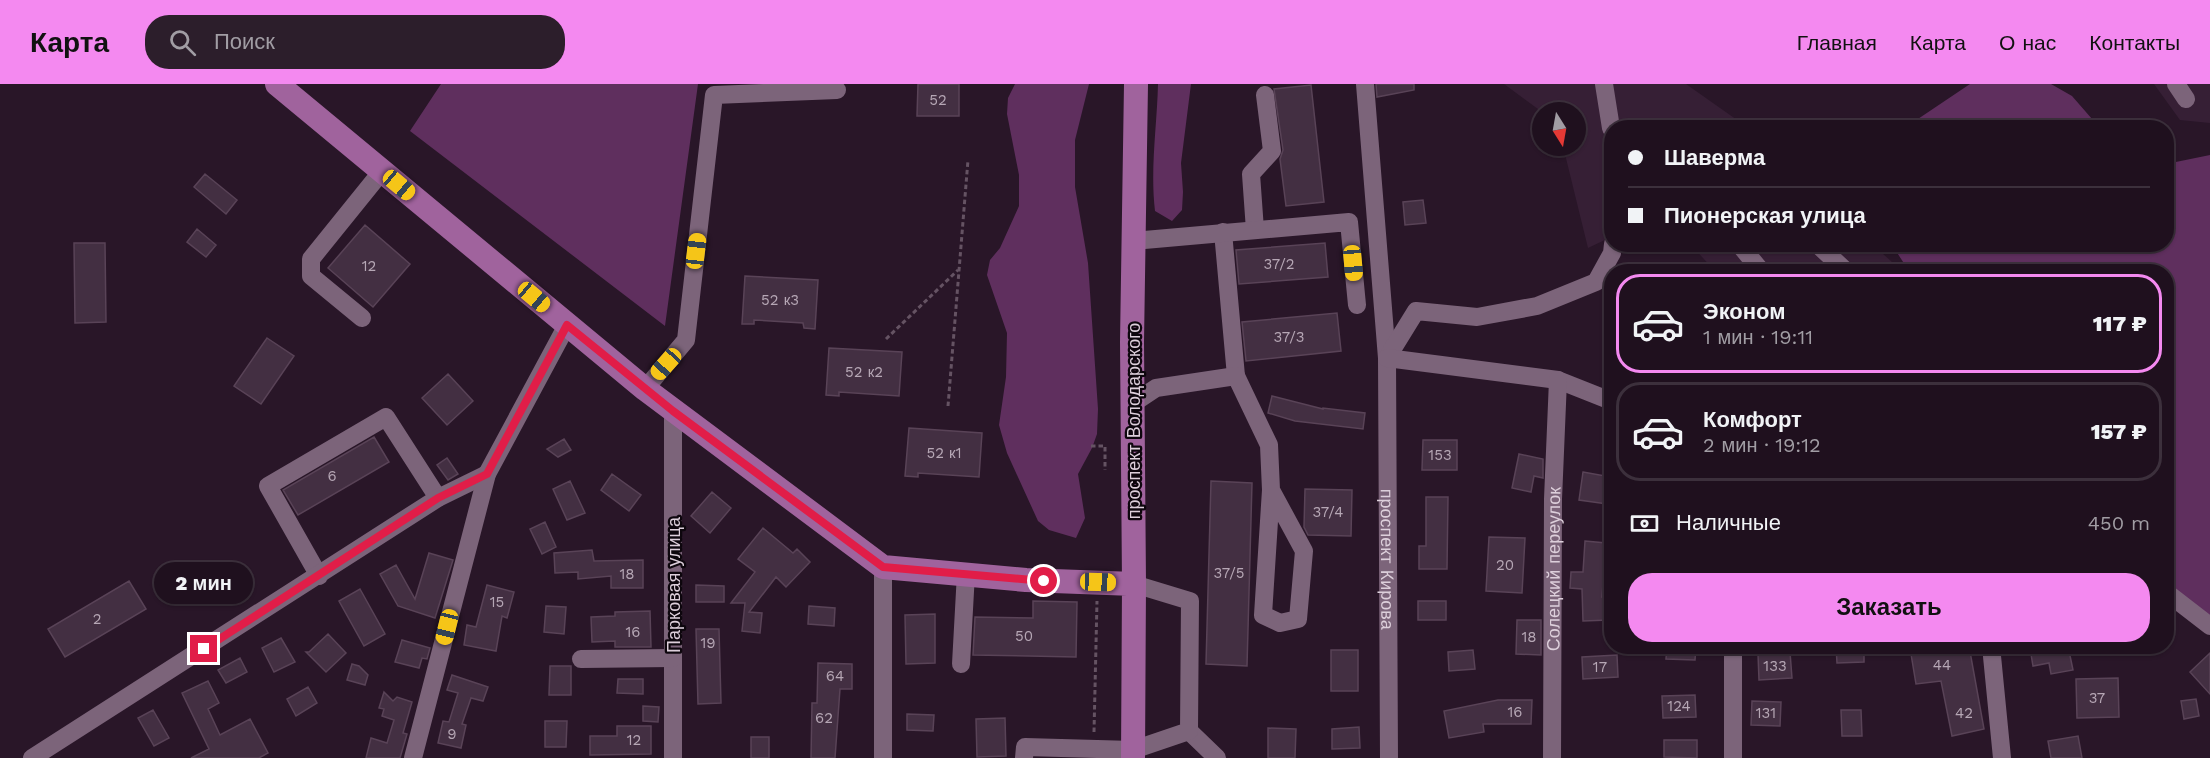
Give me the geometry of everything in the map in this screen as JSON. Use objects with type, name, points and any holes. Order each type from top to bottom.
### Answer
[{"type":"main road","points":[[277,84],[673,411],[883,567],[1026,580],[1134,584]]},
{"type":"main road","name":"проспект Володарского","points":[[1133,754],[1134,584],[1131,404],[1136,84]]},
{"type":"street","name":"проспект Кирова","points":[[1365,84],[1387,358],[1389,758]]},
{"type":"street","points":[[1604,84],[1613,120]]},
{"type":"street","points":[[645,388],[686,340],[714,95],[837,90]]},
{"type":"street","points":[[1255,230],[1251,174],[1272,150],[1265,95]]},
{"type":"street","points":[[362,318],[311,276],[311,259],[382,171]]},
{"type":"street","points":[[1133,241],[1349,222],[1357,305]]},
{"type":"street","points":[[1223,232],[1236,376],[1269,445],[1271,490],[1263,615],[1280,623],[1298,619],[1304,551],[1271,490]]},
{"type":"street","points":[[1746,252],[1755,264]]},
{"type":"street","points":[[1826,252],[1838,264]]},
{"type":"street","points":[[1604,268],[1596,282],[1537,306],[1477,317],[1416,311],[1387,358],[1558,380],[1604,398]]},
{"type":"street","points":[[413,758],[487,474],[567,325]]},
{"type":"street","points":[[1131,404],[1156,387],[1236,376]]},
{"type":"street","name":"Солецкий переулок","points":[[1552,758],[1553,499],[1558,380]]},
{"type":"street","name":"Парковая улица","points":[[673,411],[674,758]]},
{"type":"street","points":[[319,576],[268,486],[386,417],[438,498]]},
{"type":"street","points":[[32,758],[438,498],[487,474]]},
{"type":"street","points":[[883,567],[883,758]]},
{"type":"street","points":[[961,664],[966,573]]},
{"type":"street","points":[[1134,584],[1190,601],[1189,731],[1217,758]]},
{"type":"street","points":[[2174,598],[2210,626]]},
{"type":"street","points":[[1733,758],[1734,654]]},
{"type":"street","points":[[1992,654],[2002,758]]},
{"type":"street","points":[[581,659],[673,658]]},
{"type":"street","points":[[1024,758],[1025,747],[1094,748],[1133,754],[1189,731]]},
{"type":"path","points":[[948,406],[968,160]]},
{"type":"path","points":[[886,339],[959,269]]},
{"type":"path","points":[[1091,446],[1105,446],[1105,470]]},
{"type":"path","points":[[1094,748],[1097,593]]},
{"type":"shaded area","points":[[441,84],[698,84],[665,326],[410,131]]},
{"type":"shaded area","points":[[1015,84],[1089,84],[1075,140],[1075,187],[1088,263],[1098,409],[1097,434],[1078,474],[1085,518],[1076,538],[1049,530],[1038,521],[1007,453],[999,425],[1006,377],[1007,333],[987,275],[990,260],[1000,248],[1019,206],[1019,175],[1007,114],[1008,98]]},
{"type":"shaded area","points":[[1158,84],[1191,84],[1181,163],[1182,210],[1172,221],[1155,211],[1153,163]]},
{"type":"shaded area","points":[[1504,84],[1686,84],[1737,120],[1604,120],[1604,240],[1588,248],[1565,156],[1586,156],[1586,102],[1532,102],[1532,105]]},
{"type":"shaded area","points":[[1970,84],[2051,84],[2072,96],[2093,120],[1916,120]]},
{"type":"shaded area","points":[[2154,84],[2210,84],[2210,123],[2180,120]]},
{"type":"shaded area","points":[[2210,155],[2210,623],[2174,595],[2174,264],[1904,264],[1897,252],[2174,252],[2174,162]]},
{"type":"shaded area","points":[[1697,252],[1881,252],[1893,264],[1709,264]]},
{"type":"building","points":[[918,84],[959,84],[959,116],[917,116]]},
{"type":"building","points":[[1376,84],[1414,84],[1414,90],[1377,97]]},
{"type":"building","points":[[1311,85],[1324,202],[1286,206],[1280,159],[1283,150],[1274,89]]},
{"type":"building","points":[[205,174],[237,200],[226,214],[194,187]]},
{"type":"building","points":[[1423,200],[1426,223],[1405,225],[1403,202]]},
{"type":"building","points":[[365,225],[410,264],[373,307],[328,268]]},
{"type":"building","points":[[197,229],[216,245],[206,257],[187,242]]},
{"type":"building","points":[[74,243],[105,243],[106,322],[75,323]]},
{"type":"building","points":[[1325,243],[1328,277],[1239,284],[1236,250]]},
{"type":"building","points":[[745,276],[818,280],[815,329],[804,328],[803,323],[754,320],[754,324],[742,324]]},
{"type":"building","points":[[1337,313],[1341,351],[1246,361],[1242,322]]},
{"type":"building","points":[[267,338],[294,356],[261,404],[234,386]]},
{"type":"building","points":[[829,348],[902,352],[899,396],[839,392],[839,396],[826,395]]},
{"type":"building","points":[[448,374],[473,401],[447,425],[422,398]]},
{"type":"building","points":[[1272,396],[1323,409],[1365,413],[1363,429],[1295,421],[1268,413]]},
{"type":"building","points":[[909,428],[982,433],[979,477],[918,473],[918,477],[905,476]]},
{"type":"building","points":[[374,437],[389,462],[298,515],[283,490]]},
{"type":"building","points":[[564,439],[571,450],[558,457],[547,449]]},
{"type":"building","points":[[1423,440],[1457,440],[1457,470],[1422,470]]},
{"type":"building","points":[[1519,454],[1543,459],[1543,478],[1534,476],[1531,492],[1512,488]]},
{"type":"building","points":[[447,458],[458,474],[448,480],[437,465]]},
{"type":"building","points":[[1583,472],[1604,476],[1604,504],[1579,500]]},
{"type":"building","points":[[612,474],[641,495],[629,511],[601,490]]},
{"type":"building","points":[[570,481],[585,513],[567,520],[553,489]]},
{"type":"building","points":[[1211,481],[1252,483],[1247,666],[1206,664]]},
{"type":"building","points":[[1305,489],[1352,490],[1351,536],[1308,535],[1304,527]]},
{"type":"building","points":[[712,492],[731,508],[710,533],[691,516]]},
{"type":"building","points":[[1426,497],[1448,497],[1447,569],[1419,569],[1419,546],[1426,546]]},
{"type":"building","points":[[545,522],[556,547],[542,554],[530,529]]},
{"type":"building","points":[[763,528],[793,553],[797,549],[810,562],[786,587],[776,577],[749,612],[762,613],[760,633],[742,631],[745,603],[731,603],[755,572],[738,559]]},
{"type":"building","points":[[1489,537],[1525,538],[1522,593],[1486,591]]},
{"type":"building","points":[[1585,541],[1604,543],[1602,597],[1604,597],[1604,620],[1583,621],[1582,589],[1570,588],[1571,572],[1583,572]]},
{"type":"building","points":[[592,550],[594,561],[643,560],[643,588],[611,588],[611,576],[578,579],[578,572],[555,573],[554,553]]},
{"type":"building","points":[[429,553],[453,560],[435,618],[398,606],[380,574],[396,565],[415,599]]},
{"type":"building","points":[[129,581],[146,609],[65,657],[48,629]]},
{"type":"building","points":[[487,585],[514,592],[507,618],[502,616],[496,651],[464,645],[467,625],[476,627]]},
{"type":"building","points":[[696,585],[724,586],[724,602],[696,602]]},
{"type":"building","points":[[360,589],[385,634],[364,646],[339,601]]},
{"type":"building","points":[[1033,601],[1077,602],[1076,657],[973,655],[975,617],[1033,618]]},
{"type":"building","points":[[1418,601],[1446,601],[1446,620],[1418,620]]},
{"type":"building","points":[[546,606],[566,607],[564,634],[544,632]]},
{"type":"building","points":[[809,606],[835,608],[834,626],[808,624]]},
{"type":"building","points":[[650,611],[651,647],[615,647],[615,641],[592,642],[591,617],[615,616],[615,612]]},
{"type":"building","points":[[935,614],[935,663],[906,664],[905,615]]},
{"type":"building","points":[[1517,620],[1541,620],[1541,655],[1516,654]]},
{"type":"building","points":[[696,629],[719,629],[721,703],[698,704]]},
{"type":"building","points":[[328,634],[346,653],[326,672],[306,652],[309,652]]},
{"type":"building","points":[[281,638],[295,662],[274,672],[262,648]]},
{"type":"building","points":[[402,640],[430,648],[427,659],[422,658],[419,668],[395,662]]},
{"type":"building","points":[[1331,650],[1358,650],[1358,691],[1331,691]]},
{"type":"building","points":[[1473,650],[1475,669],[1449,671],[1448,652]]},
{"type":"building","points":[[2210,653],[2210,694],[2190,672]]},
{"type":"building","points":[[1666,654],[1695,654],[1695,660],[1666,659]]},
{"type":"building","points":[[1758,654],[1790,654],[1792,678],[1759,680]]},
{"type":"building","points":[[1836,654],[1864,654],[1864,662],[1837,663]]},
{"type":"building","points":[[1911,654],[1970,654],[1984,729],[1952,736],[1941,681],[1916,684]]},
{"type":"building","points":[[2031,654],[2070,654],[2073,670],[2051,674],[2049,663],[2033,666]]},
{"type":"building","points":[[1617,655],[1618,677],[1583,679],[1582,657]]},
{"type":"building","points":[[240,658],[247,672],[226,683],[218,670]]},
{"type":"building","points":[[818,663],[852,664],[852,689],[840,689],[835,758],[811,758],[812,703],[817,703]]},
{"type":"building","points":[[352,664],[359,666],[368,675],[365,685],[347,680]]},
{"type":"building","points":[[550,666],[571,666],[571,695],[549,695]]},
{"type":"building","points":[[452,675],[488,687],[483,701],[471,698],[462,724],[466,725],[461,748],[438,743],[443,721],[449,722],[458,693],[447,690]]},
{"type":"building","points":[[2118,678],[2119,717],[2077,718],[2076,679]]},
{"type":"building","points":[[618,679],[643,679],[643,694],[617,693]]},
{"type":"building","points":[[208,681],[219,703],[208,709],[220,735],[250,719],[268,753],[259,758],[191,758],[209,749],[182,693]]},
{"type":"building","points":[[308,687],[317,703],[296,716],[287,699]]},
{"type":"building","points":[[384,692],[393,701],[397,697],[412,702],[403,733],[407,734],[400,758],[366,758],[371,738],[387,743],[394,720],[382,716],[384,709],[379,708]]},
{"type":"building","points":[[1695,695],[1696,717],[1663,718],[1662,696]]},
{"type":"building","points":[[2196,699],[2199,716],[2184,719],[2181,701]]},
{"type":"building","points":[[1498,700],[1532,700],[1531,724],[1483,724],[1484,732],[1449,738],[1444,711]]},
{"type":"building","points":[[1752,701],[1781,702],[1780,726],[1751,725]]},
{"type":"building","points":[[643,706],[659,707],[658,722],[643,721]]},
{"type":"building","points":[[153,710],[169,738],[154,746],[138,718]]},
{"type":"building","points":[[1841,710],[1861,710],[1862,736],[1842,736]]},
{"type":"building","points":[[907,714],[934,715],[933,731],[907,730]]},
{"type":"building","points":[[1005,718],[1006,756],[977,757],[976,719]]},
{"type":"building","points":[[545,721],[567,721],[566,747],[545,747]]},
{"type":"building","points":[[617,726],[651,726],[651,754],[590,755],[590,736],[617,736]]},
{"type":"building","points":[[1359,727],[1360,748],[1332,749],[1332,729]]},
{"type":"building","points":[[1268,728],[1296,729],[1295,758],[1268,758]]},
{"type":"building","points":[[2078,736],[2082,758],[2051,758],[2048,741]]},
{"type":"building","points":[[751,737],[769,737],[769,758],[751,758]]},
{"type":"building","points":[[1664,740],[1697,740],[1697,758],[1664,757]]},
{"type":"route","points":[[204,649],[438,498],[487,474],[567,325],[673,411],[883,567],[1044,581]]}]
